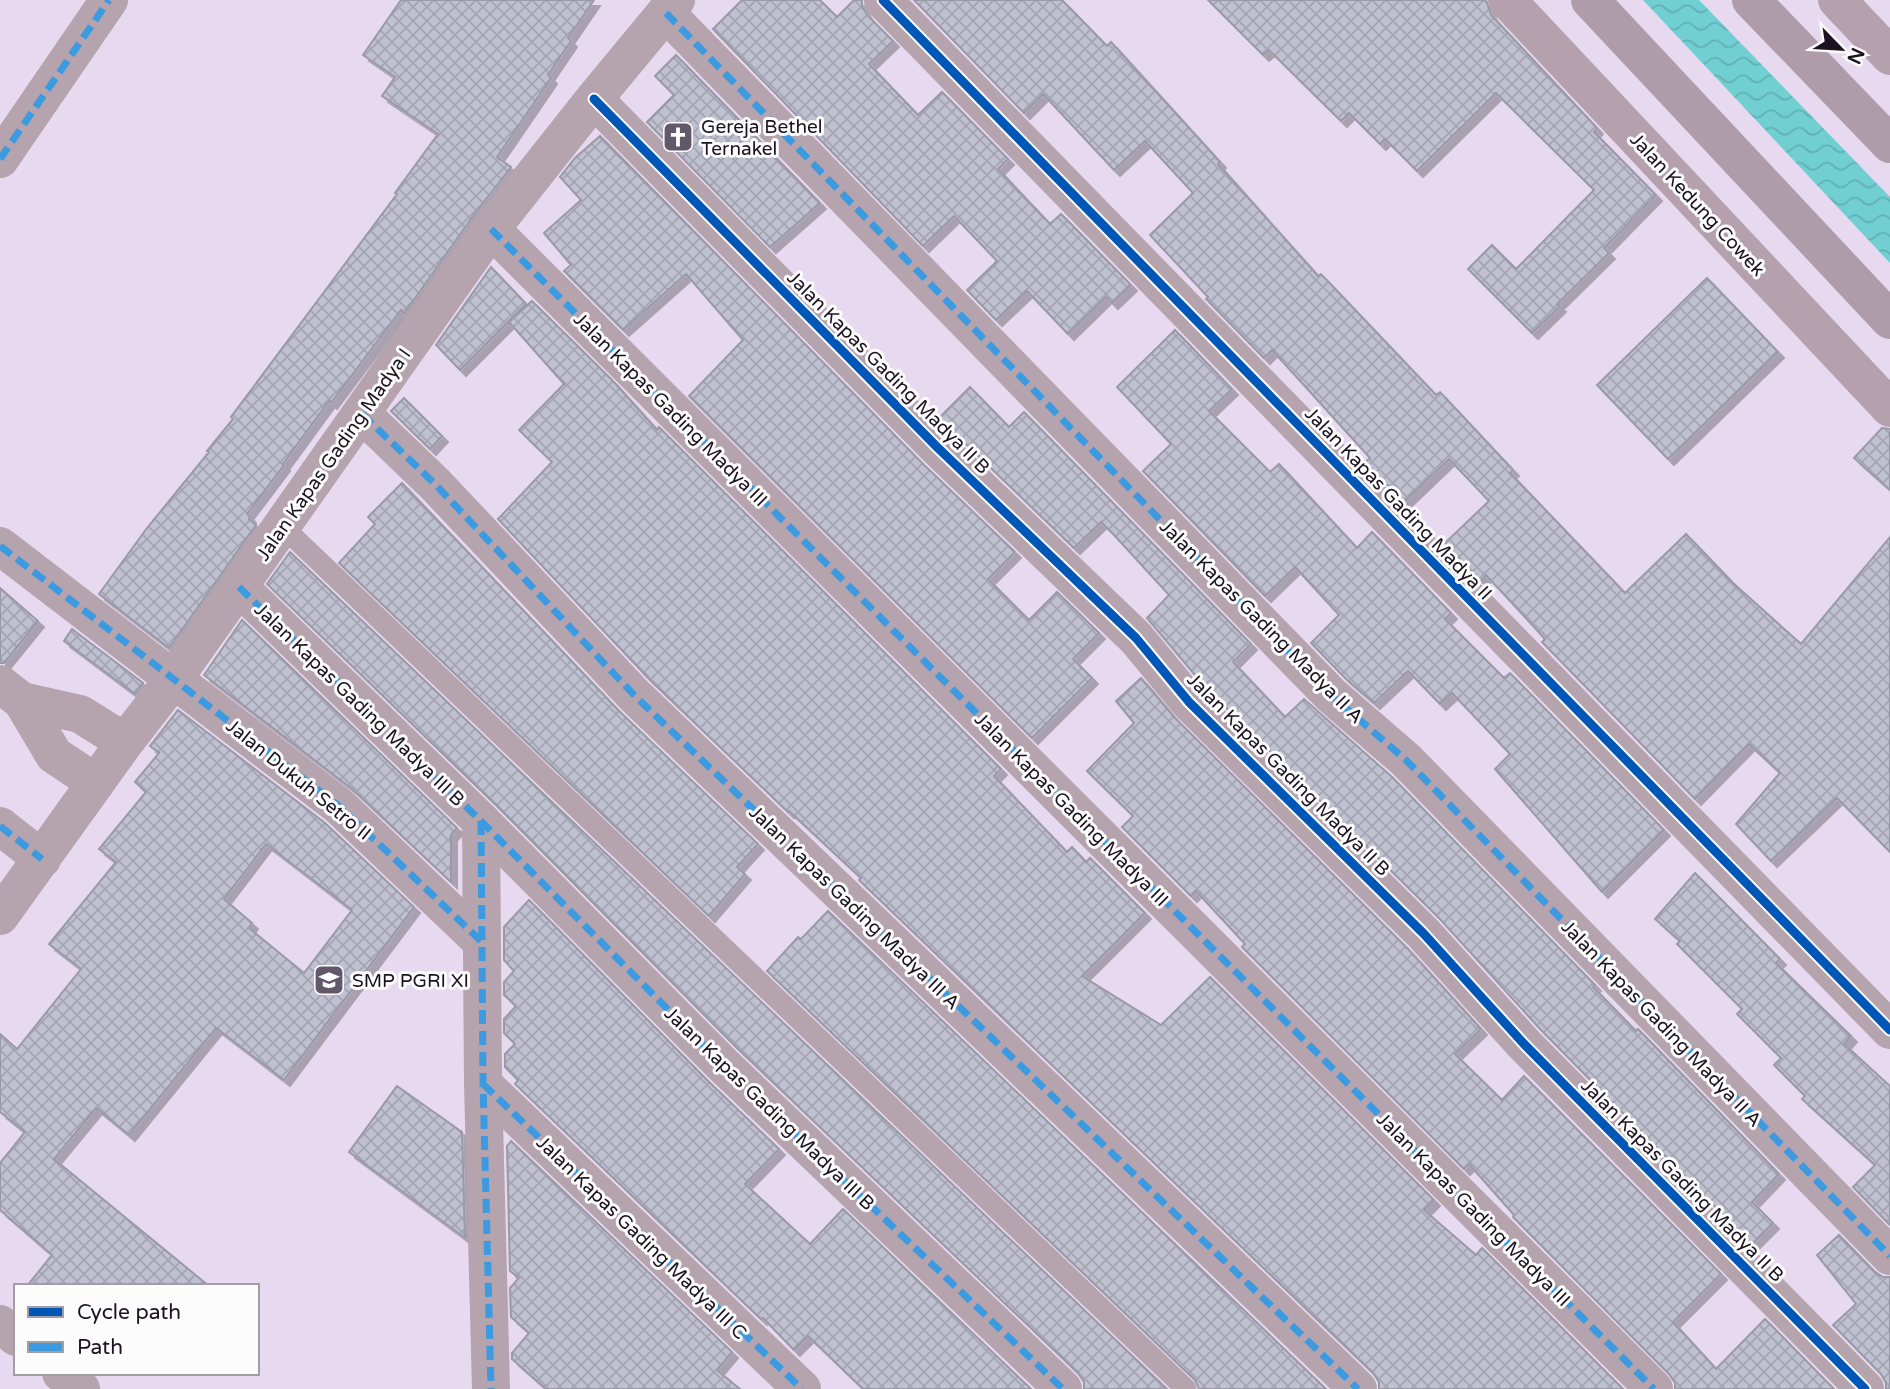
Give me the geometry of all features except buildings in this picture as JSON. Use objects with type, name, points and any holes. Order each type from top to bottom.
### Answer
[{"type":"highway","points":[[1590,0],[1890,320]]},
{"type":"highway","points":[[1751,0],[1890,144]]},
{"type":"main road","name":"Jalan Kedung Cowek","points":[[1507,0],[1890,408]]},
{"type":"main road","points":[[1837,0],[1890,56]]},
{"type":"street","points":[[0,159],[109,0]]},
{"type":"street","name":"Jalan Kapas Gading Madya II","points":[[883,0],[1890,1030]]},
{"type":"street","name":"Jalan Kapas Gading Madya I","points":[[0,916],[22,871],[96,783],[173,680],[491,229],[671,7]]},
{"type":"street","name":"Jalan Kapas Gading Madya II A","points":[[671,7],[1331,695],[1406,760],[1890,1256]]},
{"type":"street","name":"Jalan Kapas Gading Madya II B","points":[[594,99],[937,447],[1136,638],[1189,702],[1424,934],[1524,1044],[1865,1389]]},
{"type":"street","name":"Jalan Kapas Gading Madya III","points":[[491,229],[1654,1389]]},
{"type":"street","name":"Jalan Kapas Gading Madya III A","points":[[362,414],[435,484],[634,695],[1358,1389]]},
{"type":"street","name":"Jalan Dukuh Setro II","points":[[0,546],[339,806],[482,942]]},
{"type":"street","name":"Jalan Kapas Gading Madya III B","points":[[239,587],[481,821],[722,1064],[1063,1389]]},
{"type":"street","points":[[11,692],[80,714],[125,742]]},
{"type":"street","points":[[11,692],[54,755],[96,783]]},
{"type":"street","name":"Jalan Kapas Gading Madya III B","points":[[481,821],[483,1084],[491,1389]]},
{"type":"street","points":[[0,826],[22,871]]},
{"type":"street","name":"Jalan Kapas Gading Madya III C","points":[[483,1084],[802,1389]]},
{"type":"street","points":[[0,1324],[14,1335]]},
{"type":"street","points":[[64,1375],[81,1389]]},
{"type":"lane","points":[[282,526],[1186,1389]]},
{"type":"water","points":[[1643,0],[1699,0],[1890,197],[1890,263]]},
{"type":"marked path","points":[[0,159],[109,0]]},
{"type":"marked path","points":[[666,13],[1331,695],[1406,760],[1890,1256]]},
{"type":"marked path","points":[[491,229],[1654,1389]]},
{"type":"marked path","points":[[362,414],[435,484],[634,695],[1358,1389]]},
{"type":"marked path","points":[[0,546],[339,806],[482,942]]},
{"type":"marked path","points":[[239,587],[481,821],[722,1064],[1063,1389]]},
{"type":"marked path","points":[[481,821],[483,1084],[491,1389]]},
{"type":"marked path","points":[[0,826],[42,859]]},
{"type":"marked path","points":[[483,1084],[802,1389]]},
{"type":"cycle path","points":[[883,0],[1890,1030]]},
{"type":"cycle path","points":[[594,99],[937,447],[1136,638],[1189,702],[1424,934],[1524,1044],[1865,1389]]},
{"type":"place","name":"Gereja Bethel Ternakel","points":[[678,137]]},
{"type":"place","name":"SMP PGRI XI","points":[[329,980]]}]
